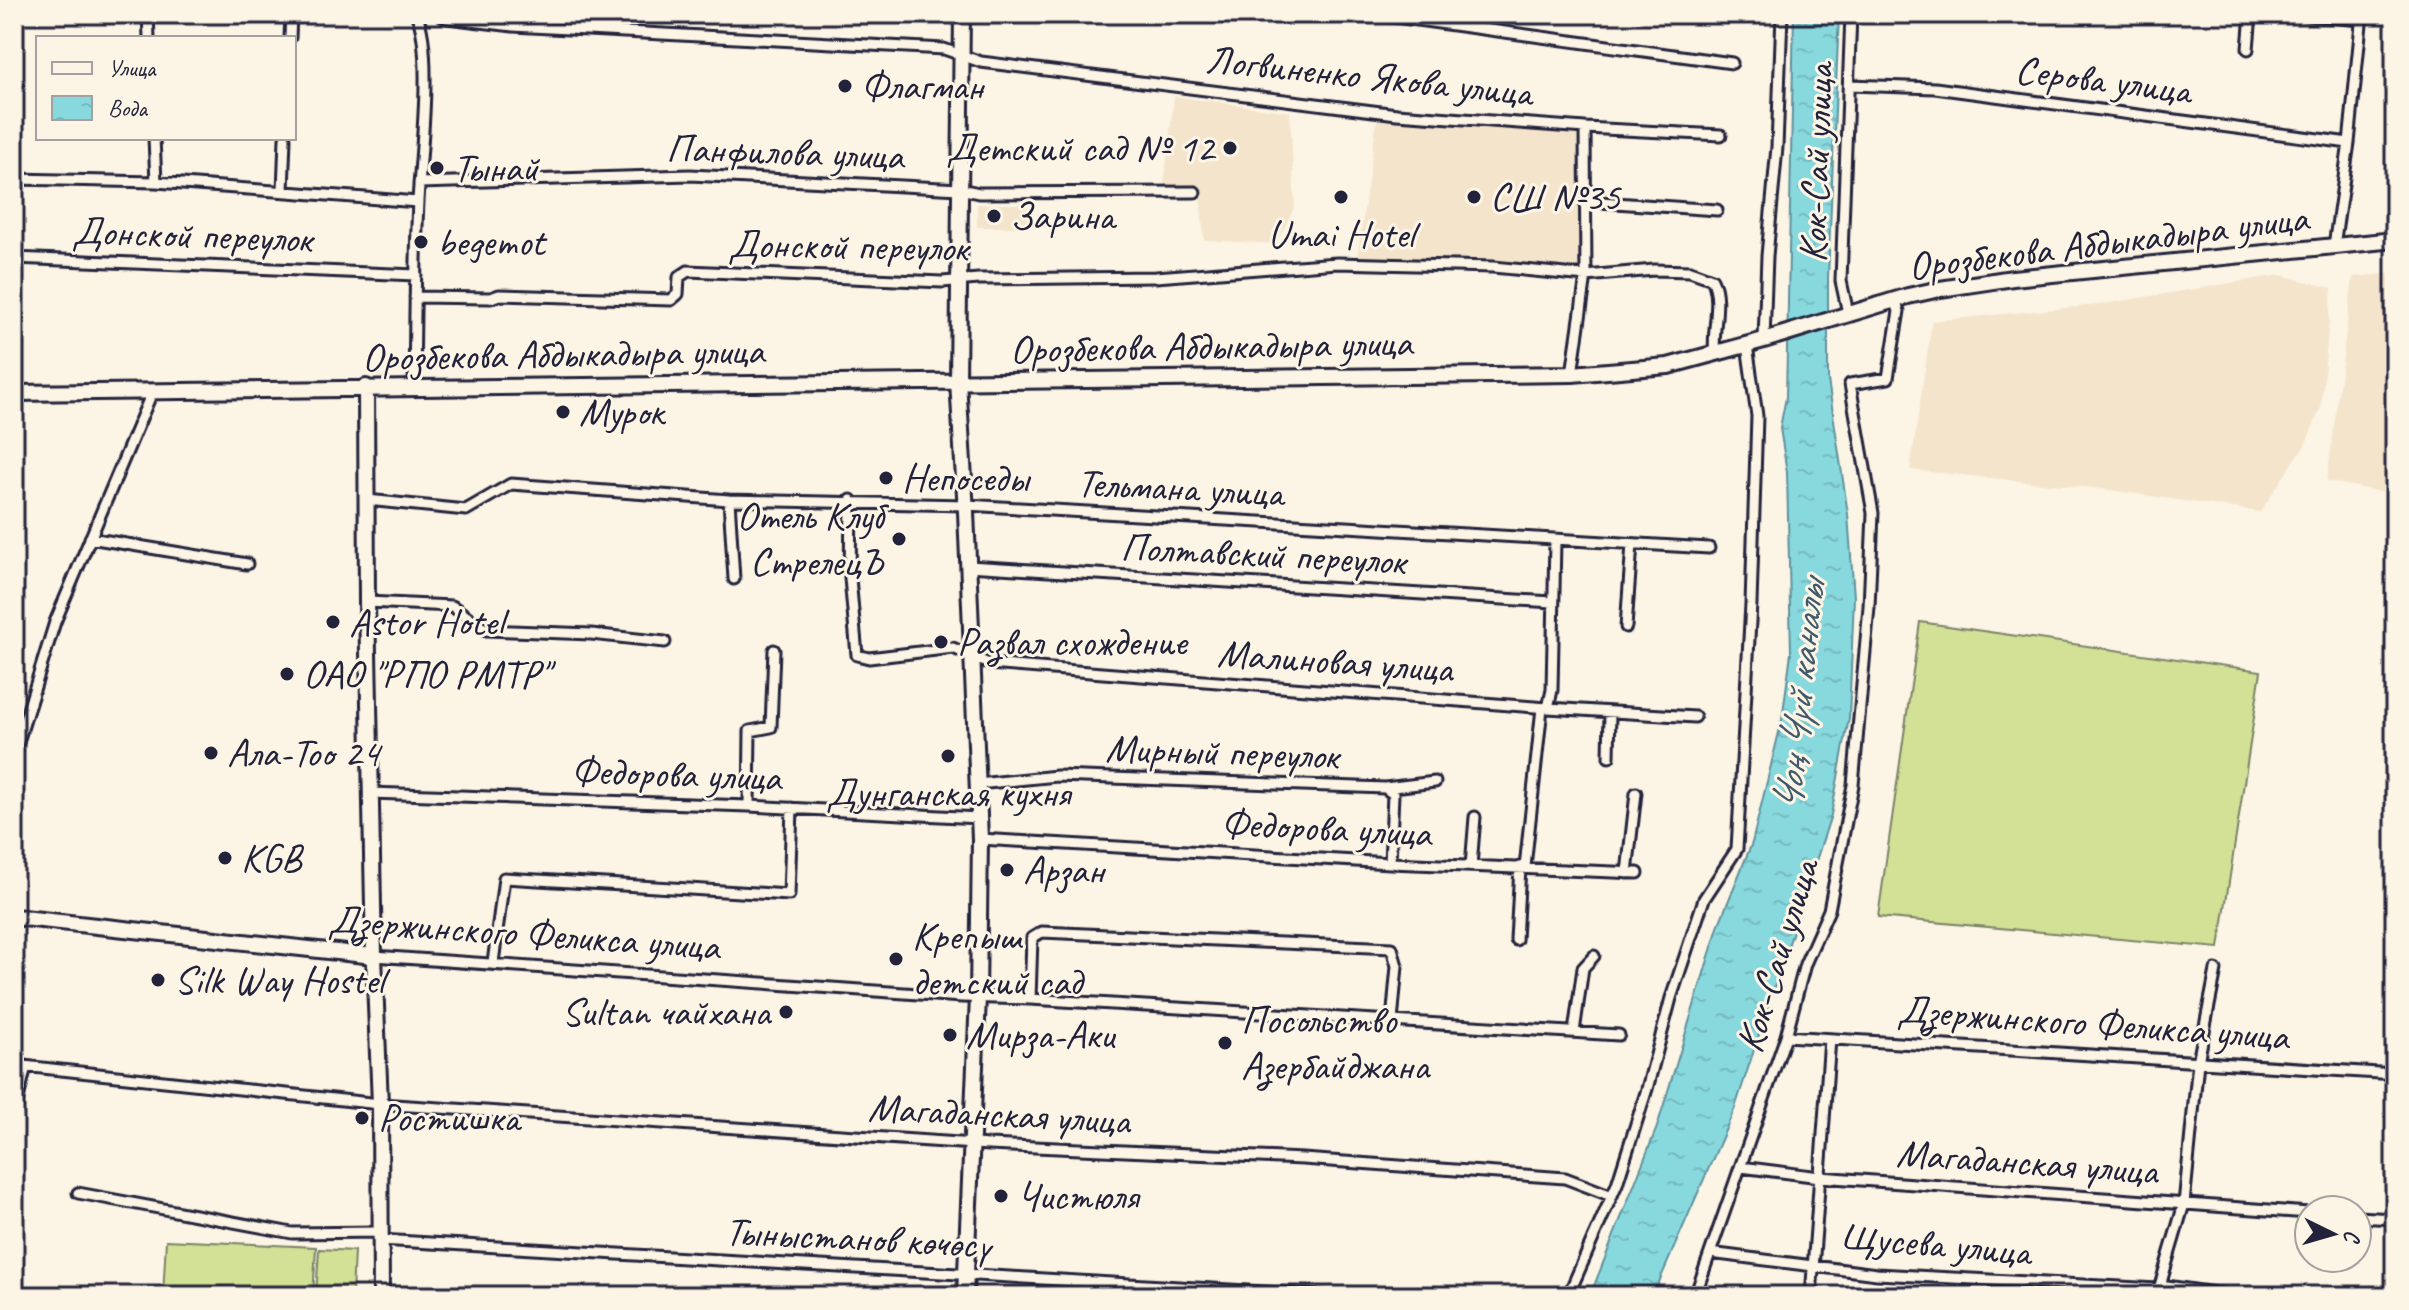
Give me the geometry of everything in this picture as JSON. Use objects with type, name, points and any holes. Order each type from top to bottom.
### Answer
[{"type":"street","points":[[148,14],[149,36]]},
{"type":"street","points":[[290,36],[291,14]]},
{"type":"street","points":[[414,386],[418,202],[425,76],[422,26],[416,14]]},
{"type":"street","name":"Логвиненко Якова улица","points":[[439,14],[447,18],[513,26],[944,49],[981,62],[1397,114],[1721,135]]},
{"type":"street","points":[[962,14],[958,381],[980,839],[978,997],[965,1296]]},
{"type":"street","points":[[1373,14],[1732,63]]},
{"type":"street","points":[[1769,339],[1767,256],[1777,147],[1782,14]]},
{"type":"street","name":"Кок-Сай улица","points":[[1844,314],[1841,281],[1851,14]]},
{"type":"street","points":[[2248,49],[2251,14]]},
{"type":"street","points":[[2297,14],[2362,17],[2334,246]]},
{"type":"street","name":"Серова улица","points":[[1849,85],[1935,88],[2349,143]]},
{"type":"street","points":[[1572,374],[1586,276],[1585,128]]},
{"type":"street","points":[[154,140],[156,182]]},
{"type":"street","points":[[283,191],[285,140]]},
{"type":"street","name":"Панфилова улица","points":[[419,183],[690,175],[960,189],[979,193],[1195,192]]},
{"type":"street","points":[[14,179],[156,182],[418,202]]},
{"type":"street","points":[[1586,201],[1717,210]]},
{"type":"street","name":"Орозбекова Абдыкадыра улица","points":[[14,393],[1572,374],[1668,366],[1940,289],[2013,278],[2395,240]]},
{"type":"street","name":"Донской переулок","points":[[14,258],[416,275]]},
{"type":"street","name":"Донской переулок","points":[[415,297],[491,298],[499,295],[671,300],[678,294],[679,277],[688,271],[959,281],[1156,277],[1337,263],[1493,267],[1586,276],[1690,271],[1712,279],[1717,288],[1715,355]]},
{"type":"street","name":"Кок-Сай улица","points":[[1695,1296],[1786,1036],[1805,964],[1829,910],[1853,785],[1869,607],[1873,513],[1850,384],[1888,378],[1899,311],[1895,300]]},
{"type":"street","points":[[1568,1296],[1612,1196],[1704,899],[1737,849],[1751,604],[1757,416],[1747,345]]},
{"type":"street","points":[[366,387],[370,793],[380,1104],[381,1296]]},
{"type":"street","points":[[14,755],[55,622],[153,390]]},
{"type":"street","name":"Тельмана улица","points":[[367,500],[466,510],[511,484],[729,500],[851,500],[966,505],[1709,548]]},
{"type":"street","points":[[729,500],[734,579]]},
{"type":"street","name":"Малиновая улица","points":[[851,500],[850,578],[857,655],[869,658],[953,648],[989,664],[1695,717]]},
{"type":"street","points":[[90,538],[247,564]]},
{"type":"street","points":[[1516,940],[1522,867],[1545,708],[1552,690],[1555,540]]},
{"type":"street","points":[[1626,627],[1632,544]]},
{"type":"street","name":"Полтавский переулок","points":[[968,566],[1553,602]]},
{"type":"street","points":[[367,602],[452,606],[486,630],[591,634],[665,642]]},
{"type":"street","points":[[749,806],[750,731],[771,727],[774,650]]},
{"type":"street","points":[[1609,757],[1610,712]]},
{"type":"street","name":"Мирный переулок","points":[[978,784],[1057,776],[1385,788],[1393,794],[1390,863]]},
{"type":"street","points":[[1385,788],[1435,782]]},
{"type":"street","name":"Федорова улица","points":[[370,793],[749,806],[979,818]]},
{"type":"street","name":"Федорова улица","points":[[980,839],[1390,863],[1632,873],[1636,793]]},
{"type":"street","points":[[493,963],[504,878],[789,895],[792,808]]},
{"type":"street","points":[[1471,866],[1475,817]]},
{"type":"street","name":"Дзержинского Феликса улица","points":[[14,917],[374,956],[978,997],[1619,1035]]},
{"type":"street","points":[[1030,999],[1032,938],[1042,932],[1392,948],[1397,966],[1392,1021]]},
{"type":"street","points":[[1574,1032],[1583,968],[1594,956]]},
{"type":"street","points":[[2159,1290],[2184,1204],[2198,1062],[2216,970]]},
{"type":"street","name":"Дзержинского Феликса улица","points":[[1786,1036],[2395,1074]]},
{"type":"street","points":[[1811,1296],[1830,1039]]},
{"type":"street","name":"Магаданская улица","points":[[14,1065],[380,1104],[972,1144],[1303,1159],[1565,1178],[1612,1196]]},
{"type":"street","points":[[14,1115],[26,1066]]},
{"type":"street","name":"Магаданская улица","points":[[1741,1167],[1820,1177],[2293,1212]]},
{"type":"street","name":"Тыныстанов көчөсү","points":[[78,1193],[292,1233],[1332,1296]]},
{"type":"street","points":[[2373,1218],[2395,1219]]},
{"type":"street","name":"Щусева улица","points":[[1710,1253],[1885,1274],[2235,1296]]},
{"type":"shaded area","name":"Детский сад № 12","points":[[1174,96],[1290,112],[1295,206],[1276,244],[1204,240],[1199,185],[1164,185]]},
{"type":"shaded area","name":"СШ №35","points":[[1377,119],[1582,134],[1582,273],[1492,263],[1357,259]]},
{"type":"shaded area","points":[[977,204],[1032,204],[1032,227],[977,227]]},
{"type":"shaded area","points":[[2395,273],[2395,495],[2327,481],[2353,277]]},
{"type":"shaded area","points":[[2280,275],[2332,288],[2321,408],[2305,445],[2260,512],[2102,489],[1910,470],[1932,321],[2097,305]]},
{"type":"green space","points":[[1920,622],[2261,671],[2219,948],[1878,917]]},
{"type":"green space","points":[[166,1240],[316,1247],[313,1296],[163,1296]]},
{"type":"green space","points":[[319,1249],[354,1251],[352,1296],[316,1296]]},
{"type":"water","name":"Чоң Чүй каналы","points":[[1794,14],[1839,14],[1828,278],[1828,380],[1848,514],[1854,597],[1849,718],[1831,815],[1735,1108],[1659,1282],[1652,1296],[1590,1296],[1657,1127],[1719,924],[1752,843],[1782,720],[1791,653],[1787,472],[1780,428],[1786,397]]},
{"type":"place","name":"Флагман","points":[[845,86]]},
{"type":"place","name":"Детский сад № 12","points":[[1230,148]]},
{"type":"place","name":"Тынай","points":[[437,168]]},
{"type":"place","name":"Umai Hotel","points":[[1341,197]]},
{"type":"place","name":"СШ №35","points":[[1474,197]]},
{"type":"place","name":"Зарина","points":[[994,216]]},
{"type":"place","name":"begemot","points":[[421,242]]},
{"type":"place","name":"Мурок","points":[[563,412]]},
{"type":"place","name":"Непоседы","points":[[886,478]]},
{"type":"place","name":"Отель Клуб СтрелецЪ","points":[[899,539]]},
{"type":"place","name":"Astor Hotel","points":[[333,622]]},
{"type":"place","name":"Развал схождение","points":[[941,642]]},
{"type":"place","name":"ОАО \"РПО РМТР\"","points":[[287,674]]},
{"type":"place","name":"Ала-Тоо 24","points":[[211,753]]},
{"type":"place","name":"Дунганская кухня","points":[[948,756]]},
{"type":"place","name":"KGB","points":[[225,858]]},
{"type":"place","name":"Арзан","points":[[1007,870]]},
{"type":"place","name":"Крепыш детский сад","points":[[896,959]]},
{"type":"place","name":"Silk Way Hostel","points":[[158,980]]},
{"type":"place","name":"Sultan чайхана","points":[[786,1012]]},
{"type":"place","name":"Мирза-Аки","points":[[950,1035]]},
{"type":"place","name":"Посольство Азербайджана","points":[[1225,1043]]},
{"type":"place","name":"Ростишка","points":[[362,1118]]},
{"type":"place","name":"Чистюля","points":[[1001,1196]]}]
